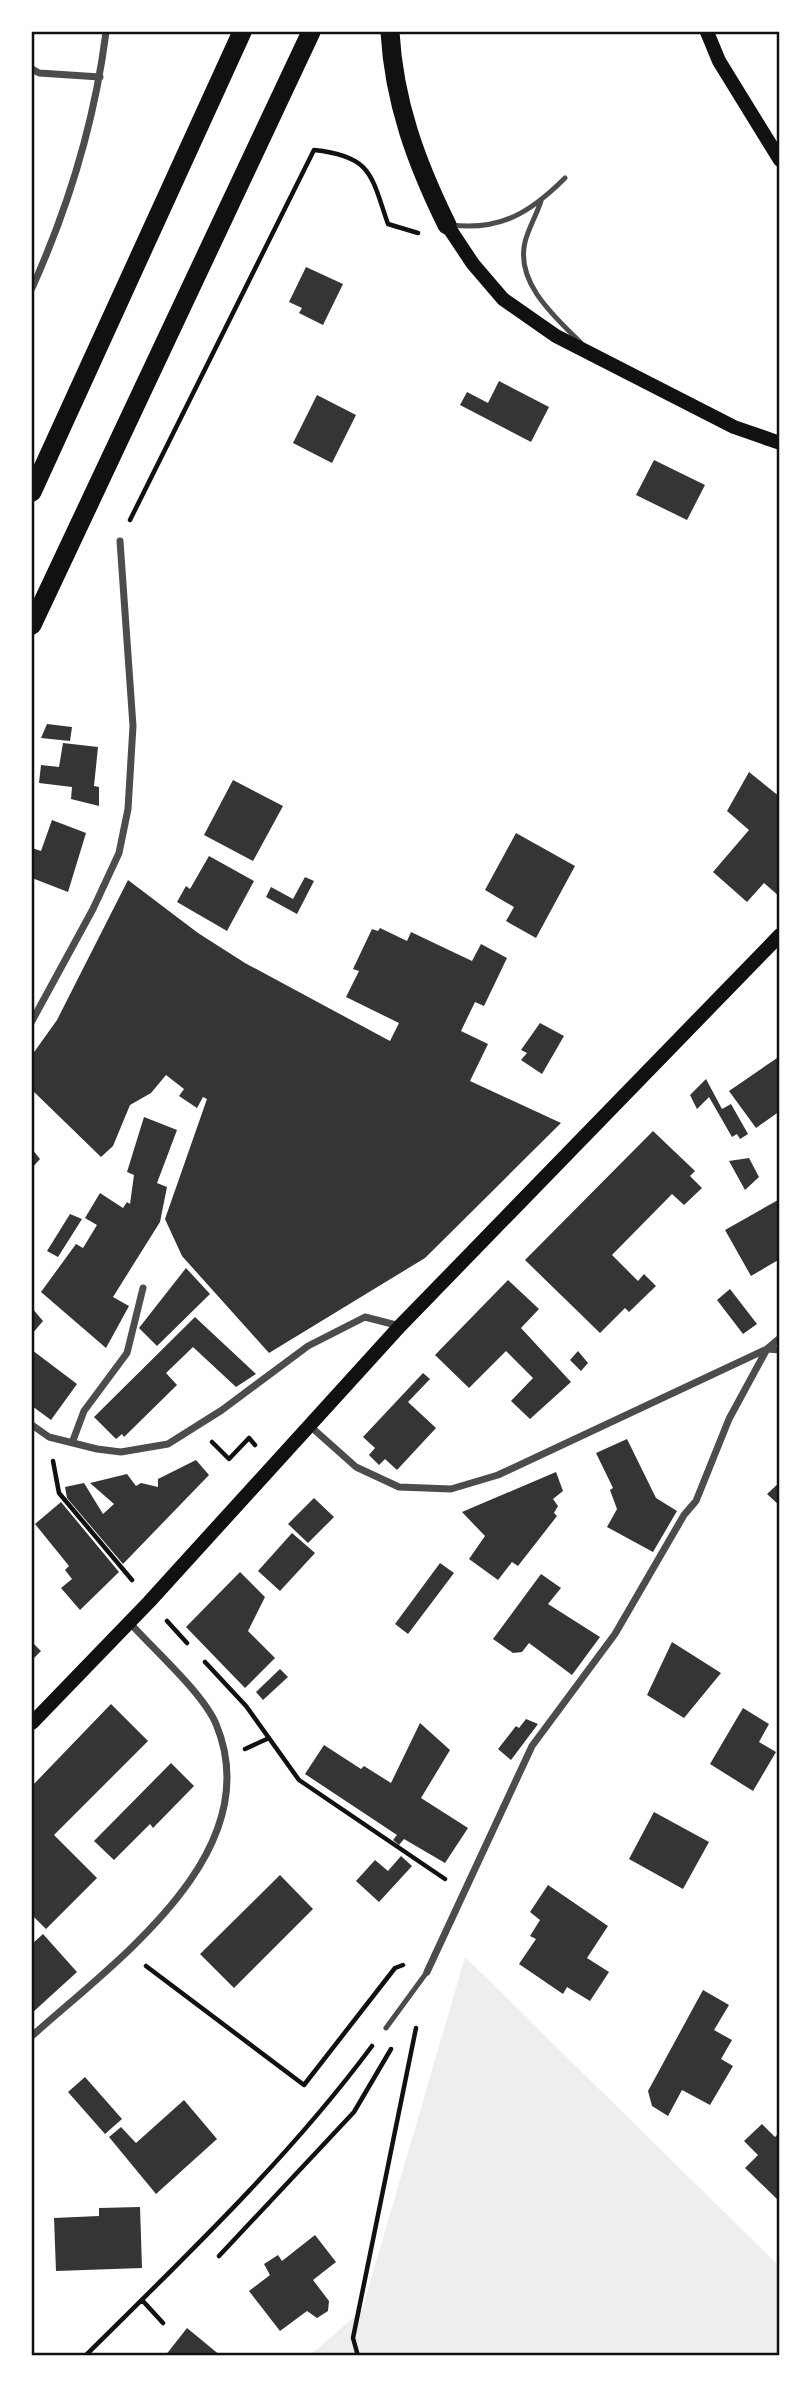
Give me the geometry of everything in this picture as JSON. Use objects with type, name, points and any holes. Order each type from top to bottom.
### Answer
[{"type":"highway","points":[[32,492],[242,32]]},
{"type":"highway","points":[[32,625],[311,32]]},
{"type":"highway","points":[[390,32],[392,68],[401,110],[414,154],[447,225]]},
{"type":"main road","points":[[707,32],[724,71],[779,159]]},
{"type":"main road","points":[[447,225],[473,264],[503,299],[556,337],[734,427],[779,443]]},
{"type":"main road","points":[[32,1723],[149,1602],[400,1326],[779,935]]},
{"type":"street","points":[[32,288],[57,234],[100,77],[106,32]]},
{"type":"street","points":[[32,69],[39,73],[100,77]]},
{"type":"street","points":[[32,1021],[113,864],[128,809],[133,726],[120,541]]},
{"type":"street","points":[[72,1443],[85,1411],[127,1353],[143,1288]]},
{"type":"street","points":[[32,1425],[49,1437],[121,1452],[168,1444],[222,1410],[308,1346],[365,1317],[400,1326]]},
{"type":"street","points":[[310,1426],[356,1467],[399,1487],[451,1489],[498,1475],[767,1349],[779,1338]]},
{"type":"street","points":[[767,1349],[779,1350]]},
{"type":"street","points":[[427,1972],[531,1746],[615,1633],[684,1516],[696,1501],[729,1419],[767,1349]]},
{"type":"street","points":[[32,2036],[152,1927],[193,1879],[220,1826],[228,1781],[215,1723],[194,1693],[130,1622]]},
{"type":"lane","points":[[447,225],[481,228],[499,225],[541,201],[565,178]]},
{"type":"lane","points":[[541,201],[525,242],[524,259],[531,286],[554,316],[595,357]]},
{"type":"lane","points":[[386,2028],[427,1972]]},
{"type":"path","points":[[120,541],[314,150],[342,153],[370,171],[388,225],[419,234]]},
{"type":"path","points":[[49,1437],[60,1493],[123,1569]]},
{"type":"path","points":[[149,1602],[193,1650]]},
{"type":"path","points":[[202,1659],[246,1706],[299,1780],[464,1890]]},
{"type":"path","points":[[126,1950],[304,2085],[395,1968],[436,1950]]},
{"type":"path","points":[[358,2356],[352,2338],[416,2026]]},
{"type":"path","points":[[219,2256],[354,2112],[392,2048],[386,2028]]},
{"type":"path","points":[[85,2356],[226,2216],[345,2082],[386,2028]]},
{"type":"path","points":[[142,2300],[163,2323]]},
{"type":"shaded area","points":[[465,1957],[779,2266],[779,2355],[309,2356],[362,2310]]},
{"type":"building","points":[[306,267],[343,284],[323,325],[299,313],[302,308],[289,302]]},
{"type":"building","points":[[499,381],[549,407],[531,442],[460,405],[467,392],[488,403]]},
{"type":"building","points":[[317,395],[356,415],[332,463],[293,443]]},
{"type":"building","points":[[654,460],[705,485],[687,520],[636,495]]},
{"type":"building","points":[[47,724],[72,727],[70,741],[41,738]]},
{"type":"building","points":[[63,743],[98,747],[94,786],[99,787],[99,806],[71,799],[72,787],[39,783],[41,765],[59,767]]},
{"type":"building","points":[[749,772],[780,797],[780,897],[764,883],[747,902],[713,872],[749,830],[727,811]]},
{"type":"building","points":[[233,780],[283,806],[253,861],[204,835]]},
{"type":"building","points":[[52,820],[86,833],[68,892],[32,878],[32,848],[41,851]]},
{"type":"building","points":[[516,833],[575,866],[536,938],[506,921],[514,907],[485,890]]},
{"type":"building","points":[[209,856],[254,881],[227,931],[177,902],[186,886],[190,889]]},
{"type":"building","points":[[305,877],[314,881],[297,914],[266,897],[271,887],[293,899]]},
{"type":"building","points":[[128,880],[198,933],[245,963],[390,1041],[399,1023],[346,997],[359,971],[353,969],[372,929],[378,931],[380,928],[407,941],[411,932],[472,961],[481,944],[507,958],[484,1006],[475,1002],[461,1031],[488,1044],[470,1081],[561,1123],[425,1258],[269,1353],[182,1256],[165,1219],[207,1099],[203,1097],[197,1108],[179,1096],[184,1089],[166,1075],[151,1093],[130,1105],[113,1146],[101,1157],[32,1090],[32,1055],[57,1020]]},
{"type":"building","points":[[540,1023],[564,1036],[542,1074],[521,1060],[527,1053],[521,1050]]},
{"type":"building","points":[[780,1056],[780,1111],[756,1128],[729,1091]]},
{"type":"building","points":[[706,1079],[722,1109],[731,1104],[748,1134],[740,1139],[737,1134],[732,1137],[709,1097],[697,1109],[690,1095]]},
{"type":"building","points":[[144,1117],[177,1130],[157,1183],[167,1187],[160,1222],[113,1297],[129,1306],[106,1348],[41,1292],[76,1244],[83,1248],[97,1225],[85,1218],[100,1193],[123,1208],[127,1202],[130,1204],[134,1175],[127,1172]]},
{"type":"building","points":[[653,1131],[695,1171],[690,1176],[702,1188],[684,1205],[672,1194],[612,1255],[638,1281],[644,1274],[656,1286],[629,1312],[625,1308],[600,1333],[525,1260]]},
{"type":"building","points":[[32,1149],[40,1159],[32,1168]]},
{"type":"building","points":[[749,1158],[759,1177],[745,1190],[729,1161]]},
{"type":"building","points":[[778,1200],[780,1259],[751,1276],[725,1230]]},
{"type":"building","points":[[70,1214],[82,1219],[58,1257],[47,1251]]},
{"type":"building","points":[[186,1268],[210,1294],[157,1346],[139,1328]]},
{"type":"building","points":[[508,1280],[539,1309],[521,1328],[571,1382],[530,1419],[511,1401],[533,1378],[506,1351],[469,1388],[435,1355]]},
{"type":"building","points":[[730,1289],[757,1324],[743,1334],[717,1300]]},
{"type":"building","points":[[32,1308],[43,1321],[32,1334]]},
{"type":"building","points":[[195,1317],[256,1374],[236,1387],[193,1347],[166,1373],[177,1385],[124,1437],[122,1434],[116,1439],[94,1417]]},
{"type":"building","points":[[32,1350],[77,1384],[51,1420],[32,1406]]},
{"type":"building","points":[[578,1351],[588,1363],[581,1371],[570,1360]]},
{"type":"building","points":[[423,1373],[430,1379],[408,1402],[436,1428],[397,1470],[385,1459],[379,1465],[369,1455],[375,1448],[363,1437]]},
{"type":"building","points":[[627,1439],[656,1498],[677,1511],[653,1552],[607,1527],[617,1509],[610,1490],[613,1488],[596,1453]]},
{"type":"building","points":[[196,1460],[209,1475],[123,1564],[67,1498],[65,1487],[84,1483],[103,1514],[114,1504],[90,1483],[127,1474],[136,1486],[141,1483],[158,1487],[158,1479]]},
{"type":"building","points":[[556,1472],[563,1491],[553,1499],[558,1506],[554,1513],[557,1516],[518,1566],[512,1562],[498,1580],[469,1559],[485,1536],[462,1512]]},
{"type":"building","points":[[780,1482],[780,1506],[767,1494]]},
{"type":"building","points":[[314,1498],[334,1517],[308,1543],[288,1524]]},
{"type":"building","points":[[61,1502],[119,1572],[80,1610],[61,1588],[72,1579],[65,1570],[69,1566],[35,1524]]},
{"type":"building","points":[[292,1533],[315,1553],[280,1591],[258,1571]]},
{"type":"building","points":[[440,1563],[454,1573],[408,1634],[395,1624]]},
{"type":"building","points":[[240,1572],[265,1597],[248,1631],[275,1658],[245,1688],[186,1627]]},
{"type":"building","points":[[541,1574],[561,1588],[548,1604],[600,1637],[572,1675],[529,1643],[522,1652],[513,1653],[493,1639]]},
{"type":"building","points":[[32,1642],[41,1651],[32,1660]]},
{"type":"building","points":[[672,1642],[721,1673],[684,1718],[647,1695]]},
{"type":"building","points":[[280,1669],[288,1677],[263,1700],[256,1692]]},
{"type":"building","points":[[111,1704],[148,1741],[54,1835],[97,1878],[46,1929],[32,1915],[32,1786]]},
{"type":"building","points":[[743,1708],[769,1724],[759,1742],[776,1752],[753,1791],[710,1764]]},
{"type":"building","points":[[526,1719],[538,1724],[511,1760],[498,1749],[516,1726],[519,1728]]},
{"type":"building","points":[[420,1723],[450,1750],[421,1798],[468,1828],[445,1863],[404,1839],[399,1845],[393,1840],[397,1835],[305,1774],[324,1745],[361,1769],[364,1766],[391,1783]]},
{"type":"building","points":[[171,1763],[194,1786],[153,1828],[150,1824],[114,1860],[94,1841]]},
{"type":"building","points":[[654,1812],[709,1842],[683,1889],[629,1859]]},
{"type":"building","points":[[401,1856],[412,1866],[379,1902],[356,1881],[375,1860],[388,1871]]},
{"type":"building","points":[[280,1875],[313,1909],[234,1988],[200,1954]]},
{"type":"building","points":[[548,1885],[608,1926],[587,1958],[609,1972],[590,2001],[567,1987],[563,1994],[519,1964],[536,1939],[530,1936],[540,1920],[530,1912]]},
{"type":"building","points":[[43,1934],[77,1972],[32,2013],[32,1944]]},
{"type":"building","points":[[703,1990],[729,2005],[714,2030],[732,2040],[721,2059],[733,2066],[710,2105],[682,2090],[668,2116],[652,2106],[648,2091]]},
{"type":"building","points":[[85,2077],[122,2119],[105,2134],[68,2092]]},
{"type":"building","points":[[184,2100],[217,2139],[156,2194],[109,2137],[121,2127],[136,2143]]},
{"type":"building","points":[[762,2124],[775,2137],[780,2132],[780,2202],[745,2168],[758,2155],[744,2141]]},
{"type":"building","points":[[140,2207],[142,2268],[56,2271],[54,2218],[99,2216],[99,2208]]},
{"type":"building","points":[[315,2235],[336,2262],[313,2280],[329,2301],[328,2311],[317,2318],[307,2311],[280,2331],[249,2291],[270,2275],[264,2264],[278,2255],[282,2261]]},
{"type":"building","points":[[187,2328],[221,2356],[165,2356]]}]
